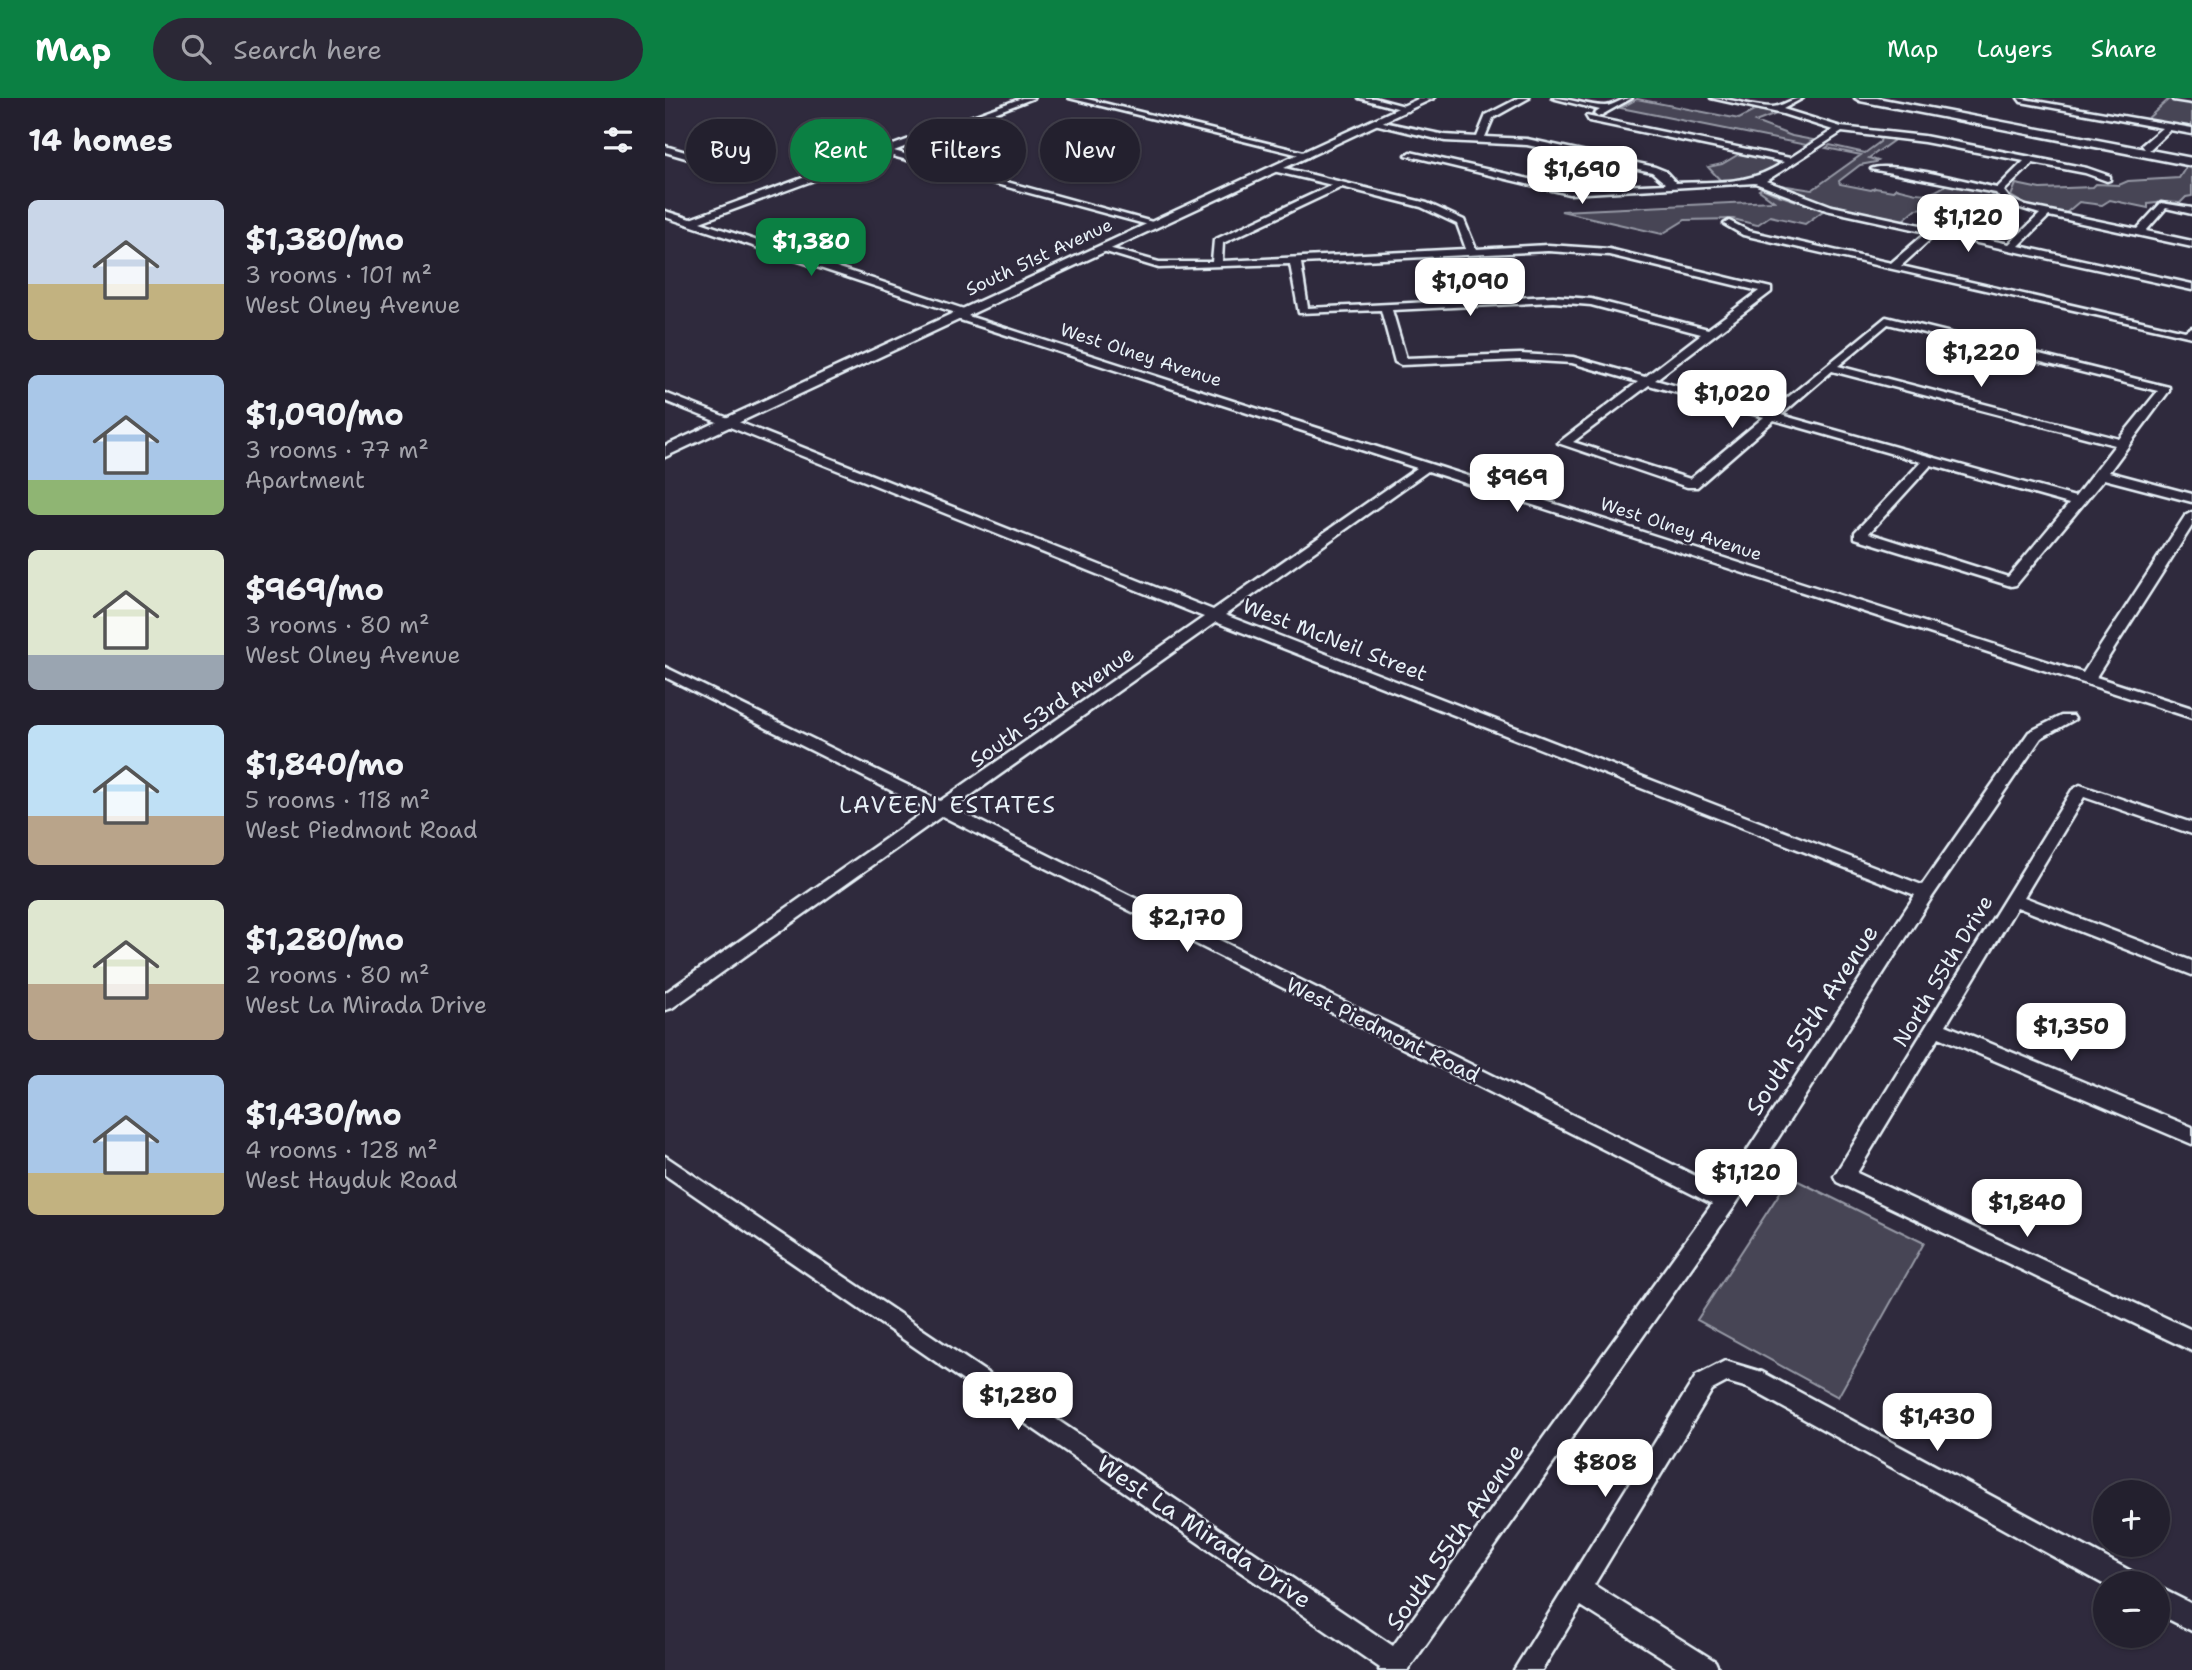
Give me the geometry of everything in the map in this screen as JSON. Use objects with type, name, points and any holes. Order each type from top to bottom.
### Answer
[{"type":"main road","name":"South 51st Avenue","points":[[665,452],[1429,98]]},
{"type":"main road","points":[[1860,98],[2145,151]]},
{"type":"main road","points":[[1874,98],[2192,160]]},
{"type":"street","points":[[892,148],[1030,98]]},
{"type":"street","points":[[1073,98],[1308,154]]},
{"type":"street","points":[[1363,98],[1408,108]]},
{"type":"street","points":[[1480,140],[1489,117],[1525,98]]},
{"type":"street","points":[[1556,98],[1608,109]]},
{"type":"street","points":[[1627,98],[1589,118],[1793,161]]},
{"type":"street","points":[[1715,98],[1774,110],[1840,129],[1914,137],[2107,178]]},
{"type":"street","points":[[1774,110],[1787,100],[1799,98]]},
{"type":"street","points":[[2175,98],[2192,101]]},
{"type":"street","points":[[2022,99],[2192,131]]},
{"type":"street","points":[[1374,123],[1445,138],[1527,142],[1655,170],[1662,173],[1673,186]]},
{"type":"street","points":[[2145,151],[2159,142],[2158,138],[2168,127]]},
{"type":"street","points":[[1758,181],[1840,129]]},
{"type":"street","points":[[1433,144],[1445,138]]},
{"type":"street","points":[[665,149],[686,155]]},
{"type":"street","points":[[1422,149],[1411,155],[1569,191],[1758,181],[1812,203],[2192,287]]},
{"type":"street","points":[[892,153],[1153,225]]},
{"type":"street","points":[[1999,191],[2031,160]]},
{"type":"street","points":[[1276,169],[1424,205],[1451,216],[1461,222],[1473,253]]},
{"type":"street","points":[[1877,169],[1898,170],[1999,191],[2003,198],[2014,205],[2192,244]]},
{"type":"street","points":[[691,222],[800,182]]},
{"type":"street","points":[[1217,264],[1218,242],[1341,184]]},
{"type":"street","points":[[2139,233],[2164,205],[2192,211]]},
{"type":"street","points":[[2011,248],[2047,213]]},
{"type":"street","name":"West Olney Avenue","points":[[665,214],[1426,467],[2192,713]]},
{"type":"street","points":[[1729,224],[1746,233],[2190,333]]},
{"type":"street","points":[[1893,267],[1934,231]]},
{"type":"street","points":[[1101,250],[1171,265],[1548,248],[1609,253],[1767,290],[1564,443],[1692,484],[1886,320],[2165,389],[2101,474],[2011,582],[1860,535],[1928,461]]},
{"type":"street","points":[[1295,261],[1303,311],[1553,299],[1591,302],[1710,332]]},
{"type":"street","points":[[1158,280],[1171,265]]},
{"type":"street","points":[[1385,306],[1401,362],[1520,357],[1573,360],[2078,502]]},
{"type":"street","points":[[1832,368],[2122,443]]},
{"type":"street","name":"West McNeil Street","points":[[665,397],[1217,617],[1926,893]]},
{"type":"street","name":"South 53rd Avenue","points":[[665,1003],[1217,617],[1426,467]]},
{"type":"street","points":[[2101,474],[2192,498]]},
{"type":"street","points":[[2087,679],[2192,516]]},
{"type":"street","name":"West Piedmont Road","points":[[665,671],[1726,1201]]},
{"type":"street","name":"South 55th Avenue","points":[[1394,1667],[1726,1201],[1926,893],[2035,735],[2067,719]]},
{"type":"street","name":"North 55th Drive","points":[[2192,829],[2080,790],[1845,1176],[2192,1341]]},
{"type":"street","points":[[2013,899],[2192,968]]},
{"type":"street","points":[[1935,1028],[2192,1136]]},
{"type":"street","name":"West La Mirada Drive","points":[[665,1164],[1394,1667]]},
{"type":"street","points":[[1527,1670],[1704,1383],[1725,1371],[1754,1379],[2105,1571]]},
{"type":"street","points":[[1577,1589],[1706,1670]]},
{"type":"street","points":[[2170,1606],[2192,1618]]},
{"type":"shaded area","points":[[1637,99],[1739,119],[1756,110],[1779,113],[1755,122],[1792,136],[1813,140],[1806,145],[1621,108]]},
{"type":"shaded area","points":[[2169,99],[2192,103],[2192,129],[2146,120]]},
{"type":"shaded area","points":[[1881,137],[1897,138],[1869,158],[1878,161],[1860,165],[1839,181],[1840,184],[1871,190],[1875,188],[1893,191],[1896,188],[1923,194],[1949,183],[1982,190],[1999,201],[1978,220],[1926,208],[1916,209],[1902,221],[1812,200],[1774,184],[1812,190],[1861,155],[1826,148],[1830,145],[1865,153],[1880,142]]},
{"type":"shaded area","points":[[1741,153],[1775,160],[1779,164],[1751,177],[1721,181],[1708,167],[1722,164]]},
{"type":"shaded area","points":[[2186,167],[2192,169],[2192,196],[2186,197],[2180,203],[2148,204],[2148,208],[2110,200],[2102,205],[2079,202],[2066,213],[2028,206],[2011,196],[2016,184],[2040,189],[2093,187],[2096,184],[2119,185],[2128,181],[2179,178]]},
{"type":"shaded area","points":[[1762,188],[1824,210],[1805,224],[1770,216],[1757,225],[1733,219],[1685,220],[1662,234],[1561,211],[1774,201],[1759,190]]},
{"type":"shaded area","points":[[1790,1177],[1924,1243],[1838,1397],[1697,1320]]},
{"type":"district","name":"LAVEEN ESTATES","points":[[948,805]]}]
